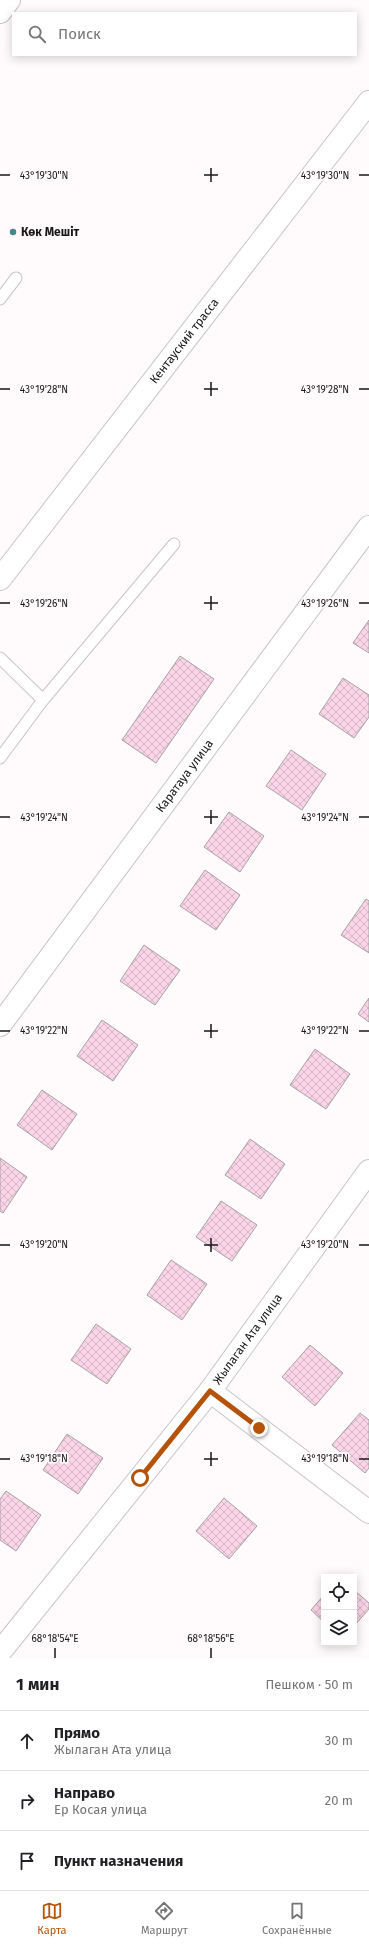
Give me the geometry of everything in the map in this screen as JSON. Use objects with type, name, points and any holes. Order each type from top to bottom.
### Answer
[{"type":"street","points":[[0,12],[9,0]]},
{"type":"street","name":"Кентауский трасса","points":[[0,579],[369,102]]},
{"type":"street","name":"Каратауа улица","points":[[0,1025],[369,527]]},
{"type":"street","name":"Жылаган Ата улица","points":[[0,1652],[210,1391],[369,1171]]},
{"type":"street","points":[[210,1391],[369,1512]]},
{"type":"lane","points":[[0,299],[16,278]]},
{"type":"lane","points":[[0,758],[43,700],[174,544]]},
{"type":"lane","points":[[0,658],[43,700]]},
{"type":"building","points":[[369,620],[369,653],[353,643]]},
{"type":"building","points":[[180,656],[214,679],[156,763],[122,740]]},
{"type":"building","points":[[343,678],[369,695],[369,717],[354,738],[319,714]]},
{"type":"building","points":[[291,750],[326,774],[302,810],[266,786]]},
{"type":"building","points":[[229,812],[264,836],[240,872],[204,847]]},
{"type":"building","points":[[205,870],[240,895],[216,930],[180,906]]},
{"type":"building","points":[[366,899],[369,901],[369,953],[341,935]]},
{"type":"building","points":[[144,945],[180,970],[155,1005],[120,981]]},
{"type":"building","points":[[369,998],[369,1022],[358,1014]]},
{"type":"building","points":[[102,1020],[138,1045],[113,1081],[77,1056]]},
{"type":"building","points":[[315,1049],[350,1074],[326,1109],[290,1085]]},
{"type":"building","points":[[42,1090],[77,1114],[52,1150],[17,1125]]},
{"type":"building","points":[[250,1139],[285,1164],[261,1199],[225,1175]]},
{"type":"building","points":[[0,1158],[27,1177],[3,1213],[0,1211]]},
{"type":"building","points":[[221,1201],[257,1225],[232,1261],[196,1237]]},
{"type":"building","points":[[171,1260],[207,1284],[182,1320],[147,1295]]},
{"type":"building","points":[[96,1324],[131,1349],[107,1384],[71,1360]]},
{"type":"building","points":[[310,1345],[343,1373],[315,1406],[282,1377]]},
{"type":"building","points":[[360,1413],[369,1420],[369,1468],[365,1473],[332,1445]]},
{"type":"building","points":[[67,1434],[103,1458],[78,1494],[43,1470]]},
{"type":"building","points":[[6,1491],[41,1515],[16,1551],[0,1540],[0,1499]]},
{"type":"building","points":[[224,1498],[257,1526],[229,1559],[196,1531]]},
{"type":"building","points":[[357,1593],[369,1603],[369,1609],[357,1623]]},
{"type":"building","points":[[321,1598],[321,1619],[311,1610]]},
{"type":"place","name":"Көк Мешіт","points":[[13,232]]},
{"type":"route","points":[[140,1478],[210,1391],[259,1428]]}]
